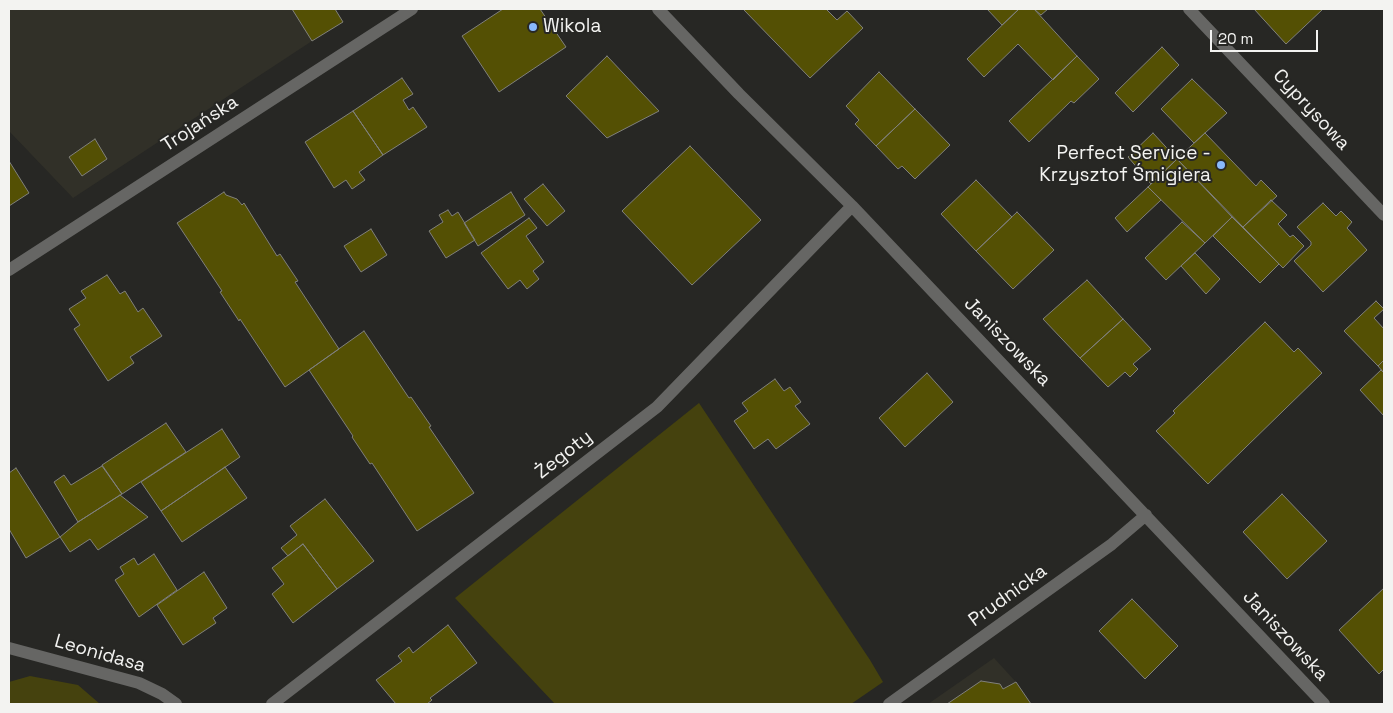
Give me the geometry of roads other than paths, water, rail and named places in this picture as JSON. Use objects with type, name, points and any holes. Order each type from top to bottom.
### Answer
[{"type":"street","name":"Trojańska","points":[[9,270],[412,9]]},
{"type":"street","name":"Janiszowska","points":[[658,9],[739,94],[852,206],[1146,514],[1324,704]]},
{"type":"street","name":"Cyprysowa","points":[[1189,9],[1384,215]]},
{"type":"street","name":"Żegoty","points":[[272,704],[657,406],[852,206]]},
{"type":"street","name":"Prudnicka","points":[[889,704],[1112,544],[1146,514]]},
{"type":"street","name":"Leonidasa","points":[[9,648],[139,683],[162,694],[176,704]]},
{"type":"place","name":"Wikola","points":[[533,27]]},
{"type":"place","name":"Perfect Service - Krzysztof Śmigiera","points":[[1221,165]]}]
